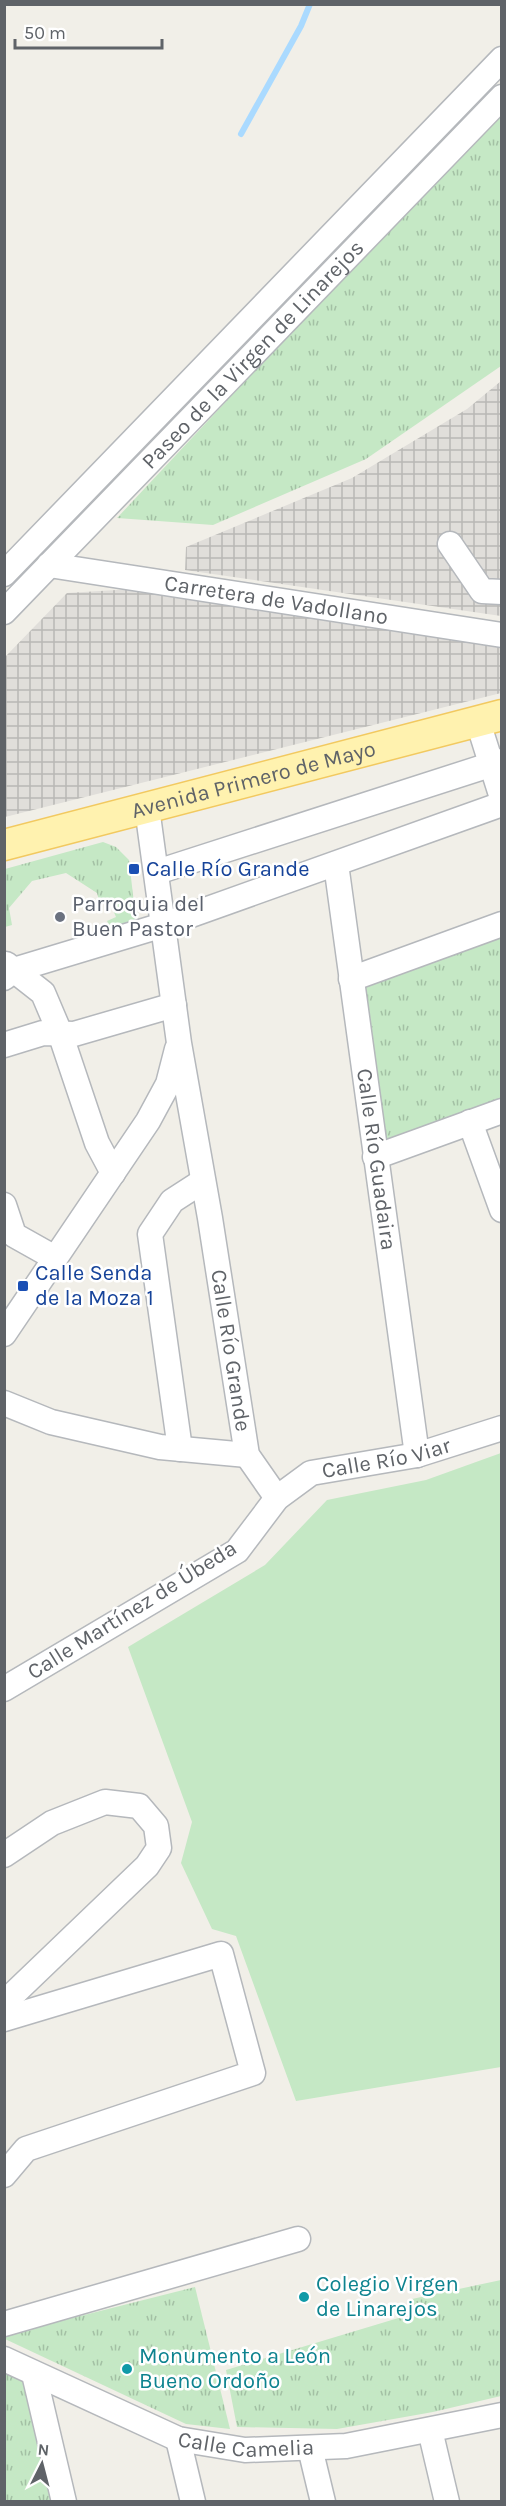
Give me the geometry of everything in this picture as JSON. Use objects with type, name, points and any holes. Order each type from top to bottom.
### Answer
[{"type":"main road","name":"Avenida Primero de Mayo","points":[[4,844],[490,718]]},
{"type":"street","name":"Paseo de la Virgen de Linarejos","points":[[5,574],[501,59]]},
{"type":"street","name":"Paseo de la Virgen de Linarejos","points":[[4,612],[501,97]]},
{"type":"street","points":[[450,544],[482,591],[501,592]]},
{"type":"street","name":"Carretera de Vadollano","points":[[49,565],[501,635]]},
{"type":"street","points":[[5,574],[32,584]]},
{"type":"street","points":[[490,718],[501,798]]},
{"type":"street","points":[[157,872],[496,762]]},
{"type":"street","points":[[8,970],[162,925],[501,804]]},
{"type":"street","name":"Calle Río Grande","points":[[147,807],[179,1043],[247,1455],[277,1498]]},
{"type":"street","name":"Calle Río Guadaira","points":[[336,864],[417,1455]]},
{"type":"street","points":[[351,979],[501,924]]},
{"type":"street","points":[[8,970],[43,993],[60,1033],[97,1143],[113,1173]]},
{"type":"street","points":[[4,1045],[43,1033],[74,1034],[174,1005]]},
{"type":"street","points":[[4,1334],[148,1121],[168,1084],[179,1043]]},
{"type":"street","points":[[375,1157],[501,1111]]},
{"type":"street","points":[[148,1121],[173,1115],[193,1124]]},
{"type":"street","points":[[470,1122],[501,1210]]},
{"type":"street","points":[[180,1449],[150,1234],[172,1201],[203,1181]]},
{"type":"street","points":[[4,1205],[14,1235],[55,1258]]},
{"type":"street","points":[[4,1403],[51,1422],[160,1448],[247,1455]]},
{"type":"street","name":"Calle Río Viar","points":[[277,1498],[311,1473],[417,1455],[501,1428]]},
{"type":"street","name":"Calle Martínez de Úbeda","points":[[4,1689],[237,1551],[277,1498]]},
{"type":"street","points":[[4,1855],[52,1823],[105,1802],[139,1806],[156,1826],[159,1848],[147,1866],[4,2003]]},
{"type":"street","points":[[4,2019],[221,1954],[253,2073],[26,2149],[4,2175]]},
{"type":"street","points":[[4,2324],[298,2239]]},
{"type":"street","name":"Calle Camelia","points":[[4,2359],[178,2439],[245,2450],[346,2446],[501,2415]]},
{"type":"street","points":[[34,2374],[64,2502]]},
{"type":"street","points":[[430,2430],[447,2502]]},
{"type":"street","points":[[178,2439],[193,2502]]},
{"type":"street","points":[[310,2448],[323,2502]]},
{"type":"shaded area","points":[[501,381],[501,616],[185,570],[186,547],[352,478],[467,409]]},
{"type":"shaded area","points":[[149,588],[501,646],[501,693],[5,817],[5,657],[67,593]]},
{"type":"green space","points":[[501,108],[501,366],[366,459],[213,525],[117,518]]},
{"type":"green space","points":[[103,842],[116,847],[129,860],[136,921],[111,928],[107,921],[116,917],[110,903],[100,904],[97,893],[66,873],[32,881],[9,908],[12,925],[5,927],[5,869]]},
{"type":"green space","points":[[501,934],[501,1098],[386,1140],[365,983]]},
{"type":"green space","points":[[501,1453],[501,2067],[296,2101],[236,1936],[212,1929],[181,1863],[192,1822],[128,1647],[265,1565],[327,1500],[426,1480]]},
{"type":"green space","points":[[501,2280],[501,2396],[433,2412],[337,2429],[237,2427],[226,2370],[415,2313],[412,2299]]},
{"type":"green space","points":[[195,2287],[230,2429],[186,2424],[5,2339],[5,2335]]},
{"type":"green space","points":[[5,2373],[25,2380],[52,2501],[5,2502]]},
{"type":"waterway","points":[[241,134],[301,26],[310,4]]},
{"type":"place","name":"Calle Río Grande","points":[[134,869]]},
{"type":"place","name":"Parroquia del Buen Pastor","points":[[60,917]]},
{"type":"place","name":"Calle Senda de la Moza 1","points":[[23,1286]]},
{"type":"place","name":"Colegio Virgen de Linarejos","points":[[304,2297]]},
{"type":"place","name":"Monumento a León Bueno Ordoño","points":[[127,2369]]}]
